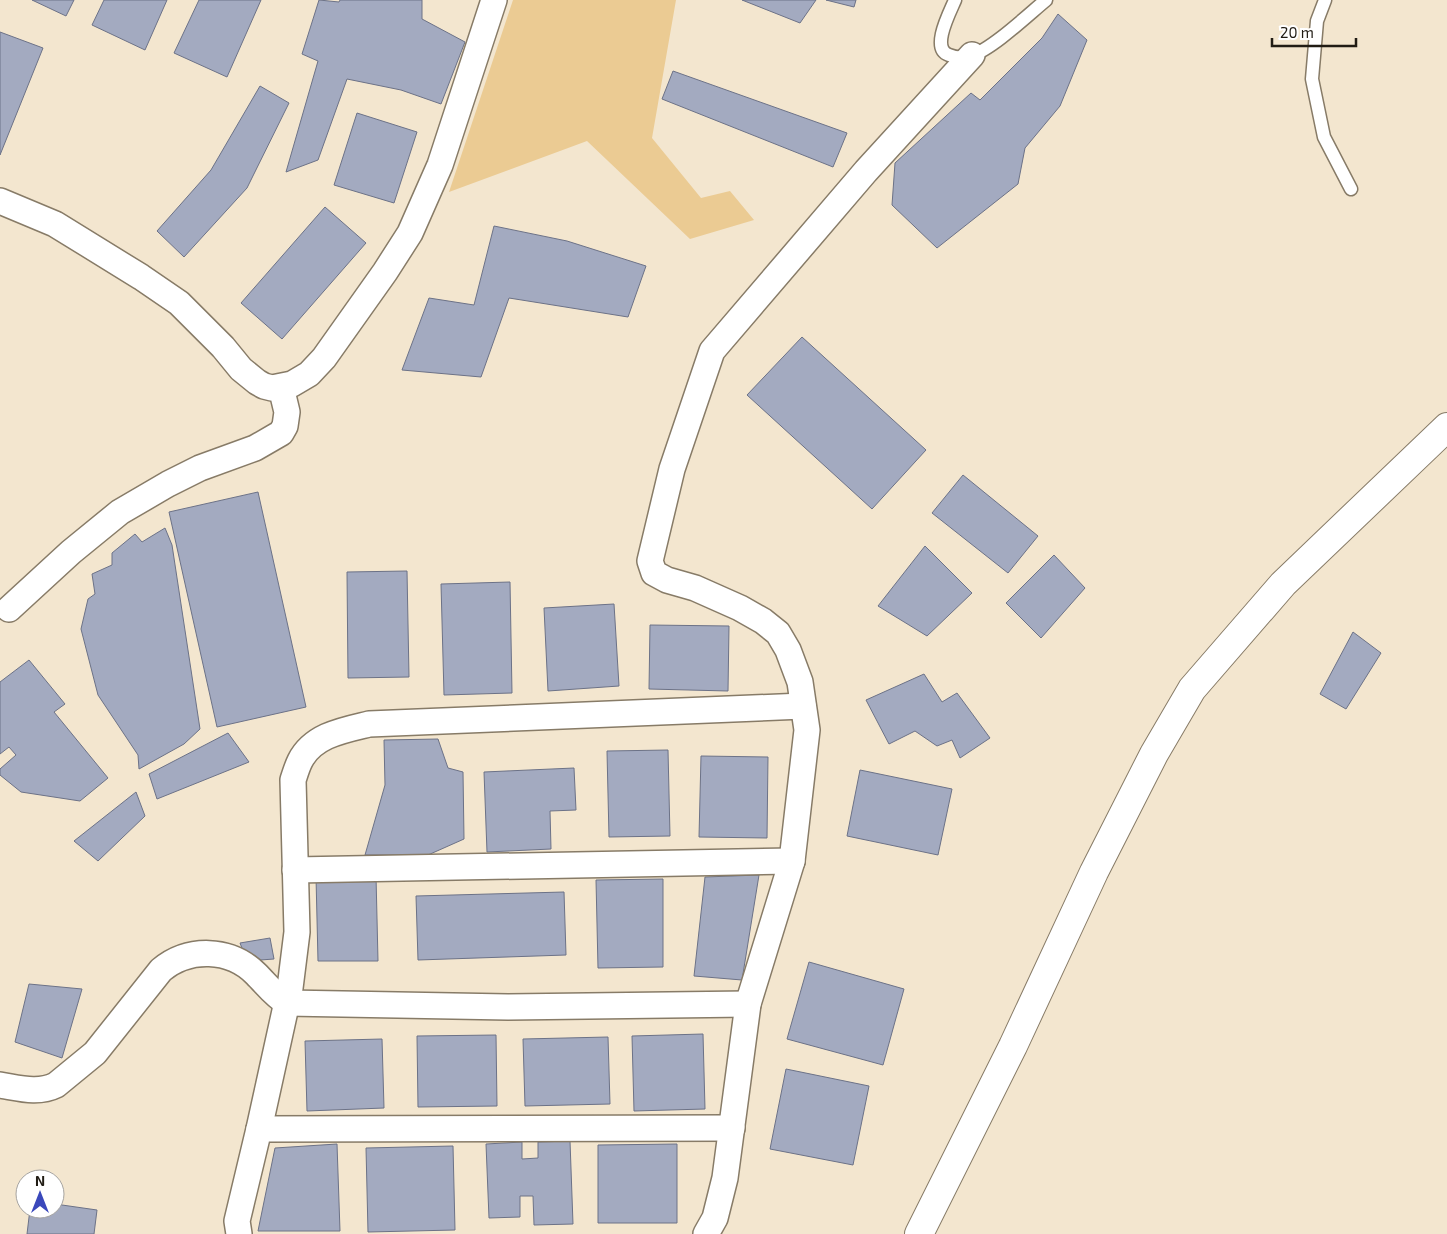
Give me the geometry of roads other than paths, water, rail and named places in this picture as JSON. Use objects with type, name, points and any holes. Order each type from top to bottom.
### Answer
[{"type":"main road","points":[[919,1234],[1013,1046],[1103,855],[1154,754],[1192,689],[1283,584],[1447,427]]},
{"type":"street","points":[[0,201],[56,224],[141,276],[179,304],[224,347],[241,369],[257,382],[264,386],[281,387],[292,384],[317,366],[385,272],[410,233],[440,165],[494,0]]},
{"type":"street","points":[[706,1234],[715,1218],[724,1178],[748,1004],[792,861],[807,730],[797,674],[788,650],[778,633],[763,621],[740,608],[695,588],[654,574],[650,561],[672,469],[712,351],[866,171],[972,55]]},
{"type":"street","points":[[9,609],[70,552],[120,512],[176,480],[227,457],[255,448],[278,436],[287,420],[281,387]]},
{"type":"street","points":[[239,1234],[237,1221],[287,1003],[297,932],[293,780],[300,760],[314,744],[330,734],[370,724],[803,706]]},
{"type":"street","points":[[295,870],[792,861]]},
{"type":"street","points":[[0,1085],[37,1091],[56,1085],[94,1054],[161,970],[171,961],[190,954],[214,953],[236,960],[256,974],[277,997],[287,1003],[508,1007],[748,1004]]},
{"type":"street","points":[[259,1129],[732,1128]]},
{"type":"lane","points":[[955,0],[941,34],[941,49],[943,52],[958,57],[972,55],[990,45],[1046,0]]},
{"type":"lane","points":[[1325,0],[1317,20],[1312,79],[1324,137],[1351,189]]}]
